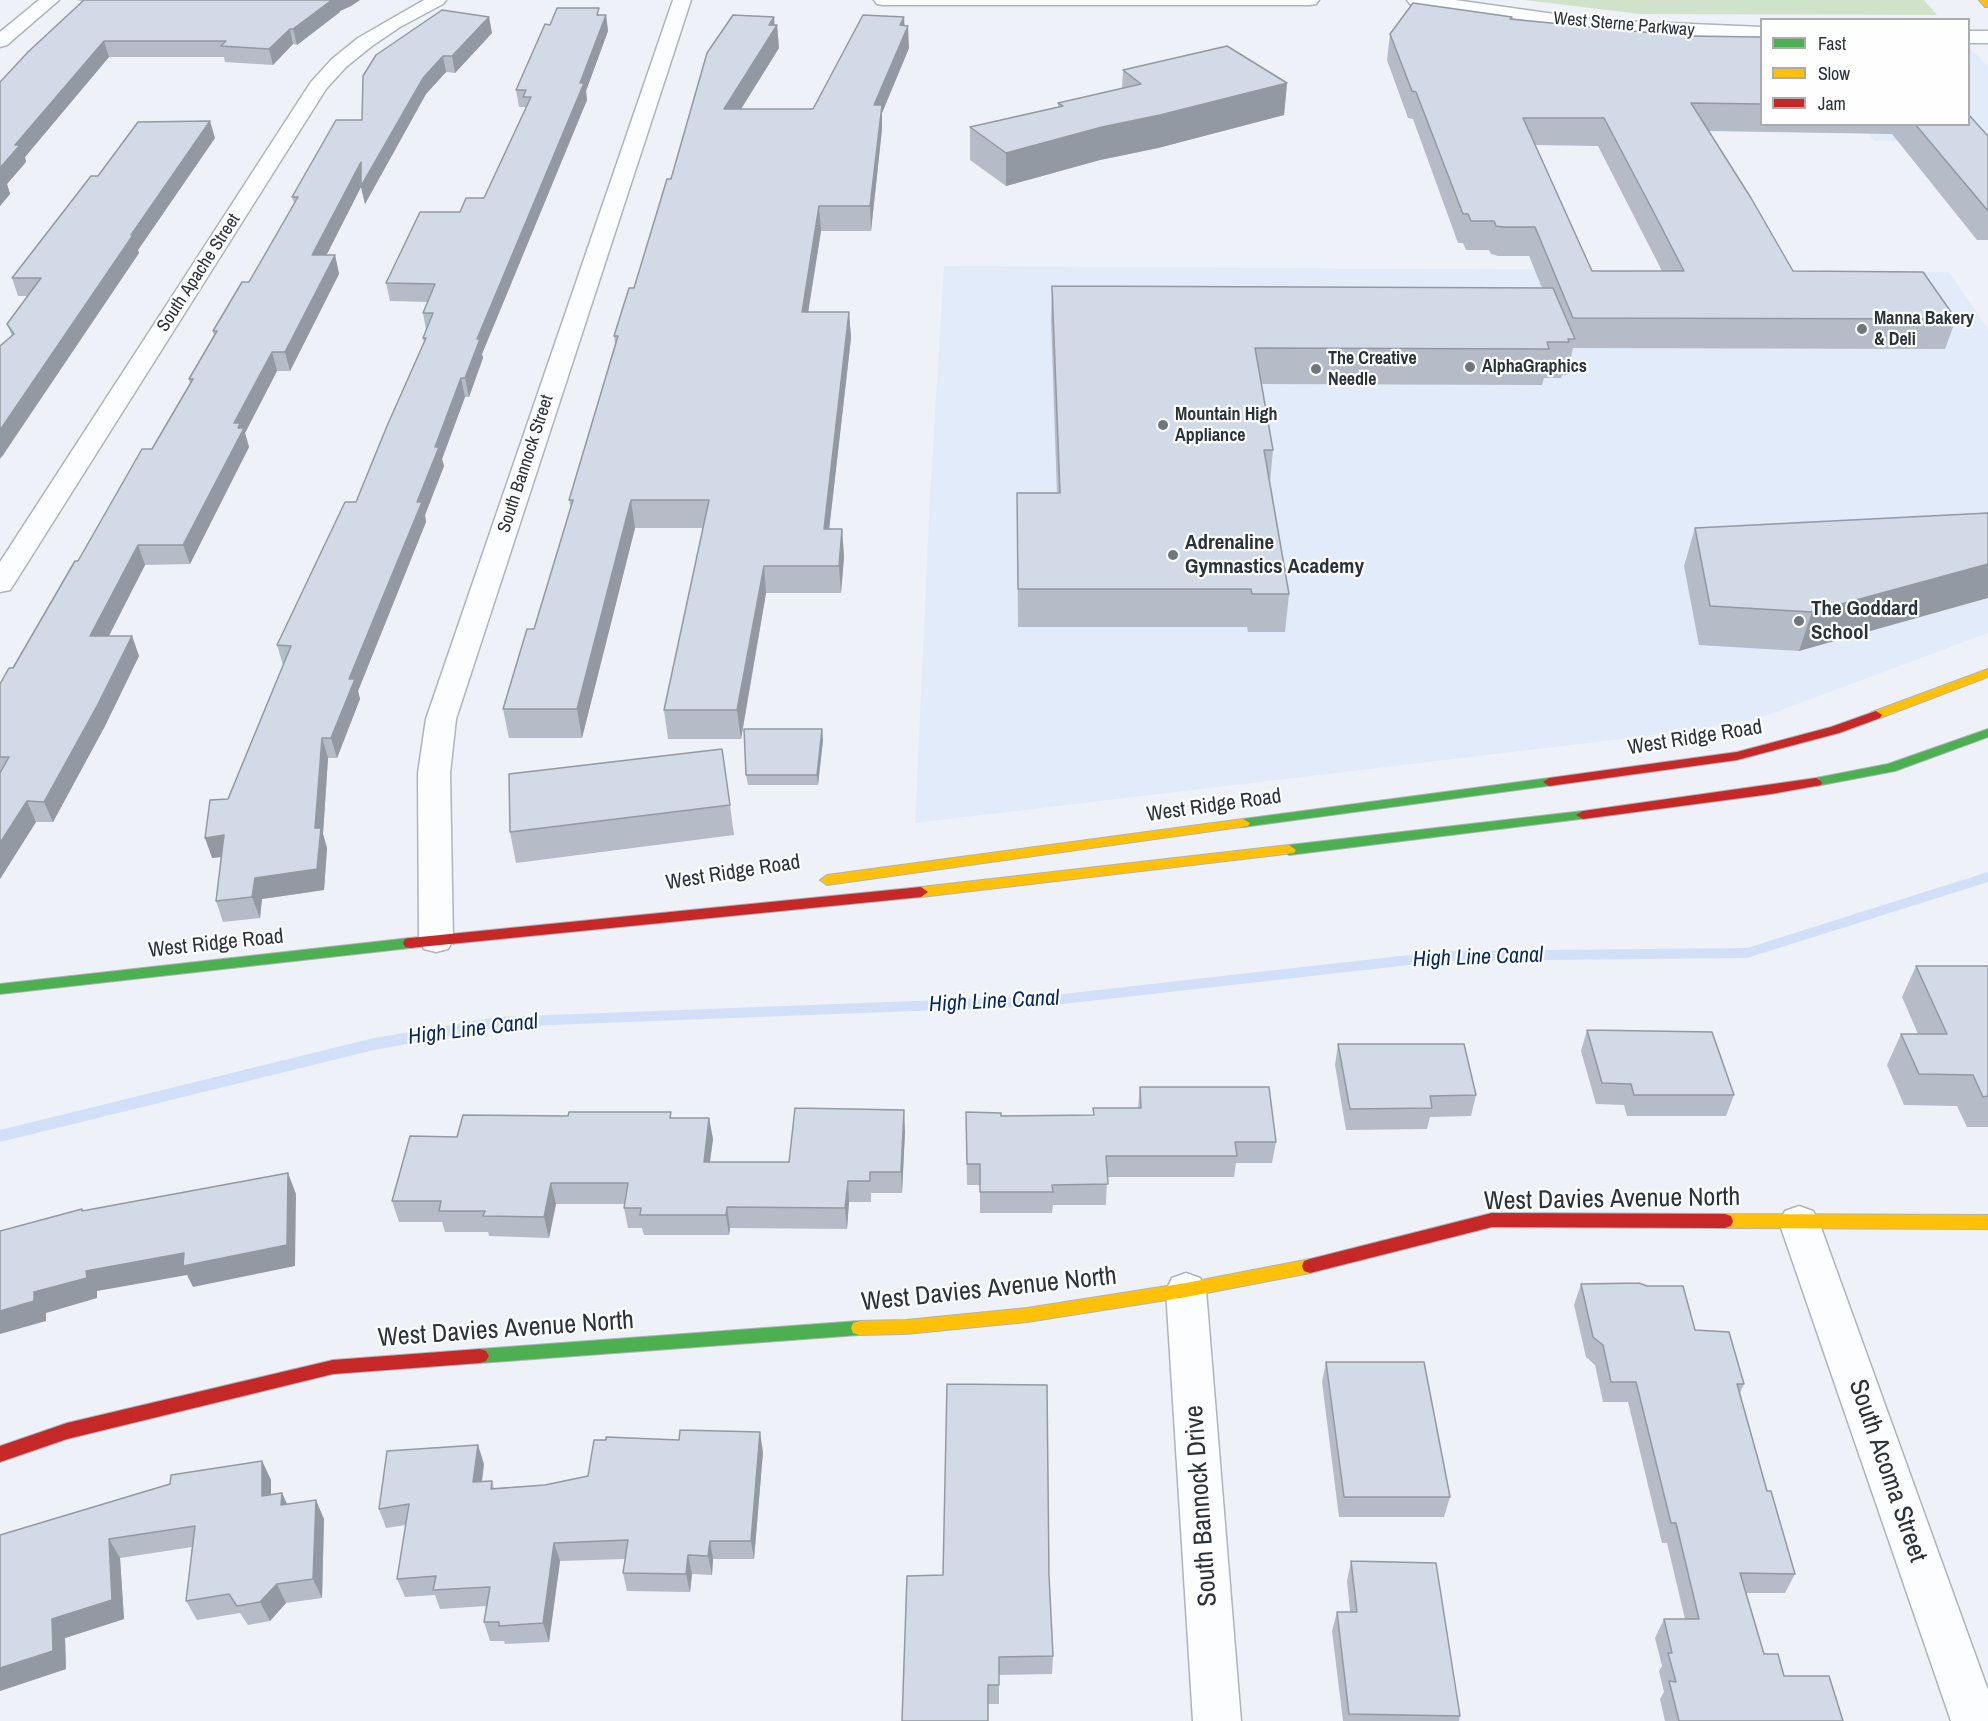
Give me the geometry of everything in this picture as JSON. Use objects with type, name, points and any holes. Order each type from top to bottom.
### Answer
[{"type":"street","points":[[0,41],[50,0]]},
{"type":"street","name":"South Apache Street","points":[[0,584],[12,545],[318,86],[339,63],[365,42],[393,23],[437,0]]},
{"type":"street","name":"South Bannock Street","points":[[436,940],[434,772],[441,719],[682,0]]},
{"type":"street","points":[[883,0],[1310,0]]},
{"type":"street","name":"West Sterne Parkway","points":[[1416,0],[1607,26],[1760,33]]},
{"type":"street","points":[[1983,0],[1988,5]]},
{"type":"street","points":[[1970,37],[1988,37]]},
{"type":"street","name":"West Ridge Road","points":[[816,882],[1737,756],[1835,730],[1988,673]]},
{"type":"street","name":"West Ridge Road","points":[[0,989],[436,940],[1108,872],[1725,796],[1890,768],[1988,732]]},
{"type":"street","name":"West Ridge Road","points":[[436,940],[697,900]]},
{"type":"street","name":"West Davies Avenue North","points":[[0,1454],[67,1431],[333,1366],[864,1328],[906,1327],[1027,1315],[1186,1290],[1319,1264],[1492,1220],[1988,1222]]},
{"type":"street","name":"South Acoma Street","points":[[1798,1222],[1975,1721]]},
{"type":"street","name":"South Bannock Drive","points":[[1186,1290],[1217,1721]]},
{"type":"shaded area","points":[[1970,48],[1988,66],[1988,142],[1874,141],[1863,126],[1970,126]]},
{"type":"shaded area","points":[[944,266],[1949,272],[1988,329],[1988,633],[1757,719],[1672,733],[915,823],[930,495]]},
{"type":"green space","points":[[1524,0],[1924,0],[1937,15],[1640,14]]},
{"type":"building","points":[[84,0],[332,0],[290,29],[269,49],[221,46],[226,41],[104,41],[15,145],[20,145],[0,168],[0,82],[28,52]]},
{"type":"building","points":[[1413,3],[1512,17],[1510,19],[1684,36],[1760,37],[1760,104],[1691,103],[1751,198],[1793,271],[1923,272],[1956,319],[1573,318],[1535,227],[1496,226],[1494,221],[1471,221],[1468,214],[1463,214],[1416,92],[1412,91],[1390,34]],"holes":[[[1523,118],[1604,118],[1684,271],[1592,271]]]},
{"type":"building","points":[[557,8],[599,8],[597,15],[606,15],[580,83],[584,83],[477,339],[480,339],[465,378],[461,378],[435,447],[439,447],[417,502],[422,502],[349,679],[355,679],[331,738],[322,738],[315,828],[321,828],[317,869],[255,878],[252,897],[216,901],[224,835],[205,838],[210,800],[228,799],[291,646],[277,645],[345,502],[356,502],[426,338],[423,338],[433,313],[423,313],[435,284],[386,283],[420,212],[460,212],[466,198],[484,198],[531,97],[523,97],[526,90],[516,90],[545,24],[550,25]]},
{"type":"building","points":[[442,10],[489,17],[452,56],[443,56],[423,78],[361,186],[361,162],[312,255],[335,255],[285,352],[272,352],[234,423],[240,423],[238,428],[244,428],[183,545],[138,545],[90,636],[132,636],[97,706],[44,802],[27,801],[0,843],[0,773],[9,757],[0,757],[0,684],[9,668],[13,668],[75,561],[78,561],[142,449],[152,449],[193,379],[189,379],[217,331],[213,331],[242,282],[249,282],[298,197],[292,197],[336,120],[362,120],[363,76],[376,55]]},
{"type":"building","points":[[733,15],[774,17],[769,25],[777,25],[724,109],[813,109],[863,15],[904,17],[900,25],[908,26],[874,105],[882,105],[870,206],[819,206],[802,312],[849,312],[824,529],[842,529],[839,566],[764,566],[737,710],[664,710],[709,500],[631,500],[577,709],[503,709],[527,629],[534,629],[573,500],[569,500],[618,336],[614,336],[629,288],[634,288],[667,179],[671,179],[707,53]]},
{"type":"building","points":[[1227,46],[1287,83],[1102,127],[1006,153],[970,127],[1063,106],[1058,103],[1141,84],[1123,70]]},
{"type":"building","points":[[1970,116],[1988,136],[1988,211],[1917,126],[1970,126]]},
{"type":"building","points":[[210,121],[0,430],[0,346],[14,334],[7,324],[41,278],[12,278],[91,176],[98,176],[138,122]]},
{"type":"building","points":[[1052,286],[1553,288],[1575,339],[1568,339],[1569,342],[1547,342],[1549,349],[1255,348],[1273,450],[1264,450],[1289,594],[1252,594],[1251,589],[1018,589],[1017,493],[1060,493]]},
{"type":"building","points":[[1988,513],[1988,564],[1812,612],[1710,606],[1695,528]]},
{"type":"building","points":[[744,729],[822,729],[817,775],[746,775]]},
{"type":"building","points":[[722,749],[730,805],[510,832],[509,774]]},
{"type":"building","points":[[1916,966],[1988,966],[1988,1096],[1983,1097],[1973,1075],[1919,1074],[1901,1034],[1947,1034]]},
{"type":"building","points":[[1587,1030],[1712,1032],[1734,1095],[1634,1095],[1631,1084],[1602,1083]]},
{"type":"building","points":[[1338,1044],[1464,1044],[1476,1095],[1430,1096],[1432,1108],[1350,1109]]},
{"type":"building","points":[[1140,1087],[1269,1087],[1276,1142],[1235,1142],[1237,1156],[1106,1156],[1108,1184],[1052,1185],[1053,1192],[980,1192],[980,1164],[967,1164],[966,1112],[1001,1113],[1001,1116],[1094,1115],[1093,1108],[1141,1108]]},
{"type":"building","points":[[795,1108],[904,1110],[901,1172],[870,1172],[870,1181],[848,1181],[845,1208],[727,1207],[726,1215],[640,1215],[641,1208],[624,1208],[628,1183],[551,1183],[544,1217],[483,1216],[485,1211],[439,1211],[441,1201],[392,1201],[410,1136],[457,1137],[463,1115],[568,1116],[569,1112],[671,1112],[670,1118],[709,1118],[704,1162],[789,1162]]},
{"type":"building","points":[[288,1173],[287,1245],[183,1266],[184,1253],[86,1271],[87,1278],[34,1292],[34,1301],[0,1311],[0,1231],[82,1209],[82,1211]]},
{"type":"building","points":[[1639,1283],[1647,1286],[1683,1286],[1695,1330],[1729,1332],[1744,1384],[1737,1384],[1767,1491],[1771,1491],[1795,1574],[1740,1573],[1764,1654],[1778,1654],[1784,1676],[1829,1676],[1843,1721],[1679,1721],[1669,1681],[1676,1682],[1668,1653],[1672,1653],[1664,1619],[1699,1619],[1676,1523],[1671,1523],[1636,1382],[1611,1382],[1603,1345],[1593,1337],[1581,1284]]},
{"type":"building","points":[[1326,1362],[1424,1362],[1450,1497],[1344,1497]]},
{"type":"building","points":[[947,1384],[1047,1385],[1049,1575],[1053,1656],[999,1657],[999,1685],[988,1685],[988,1721],[902,1721],[907,1576],[943,1575]]},
{"type":"building","points":[[680,1430],[760,1432],[751,1541],[710,1541],[708,1556],[688,1555],[686,1574],[623,1573],[628,1540],[554,1543],[543,1623],[499,1626],[499,1622],[484,1622],[490,1587],[433,1590],[436,1576],[397,1579],[409,1504],[379,1509],[387,1451],[478,1445],[473,1482],[492,1481],[491,1489],[545,1485],[588,1476],[594,1440],[606,1440],[606,1437],[679,1440]]},
{"type":"building","points":[[262,1461],[262,1496],[282,1493],[281,1505],[316,1500],[313,1579],[277,1584],[260,1602],[237,1606],[229,1594],[186,1601],[195,1526],[109,1539],[112,1600],[52,1619],[53,1651],[0,1668],[0,1535],[170,1484],[171,1475]]},
{"type":"building","points":[[1351,1561],[1436,1563],[1460,1716],[1349,1714],[1337,1612],[1357,1612]]},
{"type":"waterway","name":"High Line Canal","points":[[0,1136],[374,1044],[498,1022],[1045,1001],[1445,956],[1747,953],[1988,877]]},
{"type":"traffic: fast","points":[[1816,782],[1890,768],[1988,733]]},
{"type":"traffic: fast","points":[[1243,823],[1549,782]]},
{"type":"traffic: fast","points":[[1289,850],[1583,815]]},
{"type":"traffic: fast","points":[[0,989],[410,943]]},
{"type":"traffic: fast","points":[[480,1356],[859,1328]]},
{"type":"traffic: slow","points":[[1983,0],[1988,5]]},
{"type":"traffic: slow","points":[[1876,715],[1988,673]]},
{"type":"traffic: slow","points":[[827,880],[1243,823]]},
{"type":"traffic: slow","points":[[921,892],[1289,850]]},
{"type":"traffic: slow","points":[[1725,1221],[1988,1222]]},
{"type":"traffic: slow","points":[[859,1328],[906,1327],[1027,1315],[1186,1290],[1310,1266]]},
{"type":"traffic: jam","points":[[1549,782],[1737,756],[1835,730],[1876,715]]},
{"type":"traffic: jam","points":[[1583,815],[1816,782]]},
{"type":"traffic: jam","points":[[410,943],[921,892]]},
{"type":"traffic: jam","points":[[1310,1266],[1492,1220],[1725,1221]]},
{"type":"traffic: jam","points":[[0,1454],[67,1431],[333,1367],[480,1356]]},
{"type":"place","name":"Manna Bakery & Deli","points":[[1862,329]]},
{"type":"place","name":"AlphaGraphics","points":[[1470,367]]},
{"type":"place","name":"The Creative Needle","points":[[1316,369]]},
{"type":"place","name":"Mountain High Appliance","points":[[1163,425]]},
{"type":"place","name":"Adrenaline Gymnastics Academy","points":[[1173,555]]},
{"type":"place","name":"The Goddard School","points":[[1799,621]]}]
